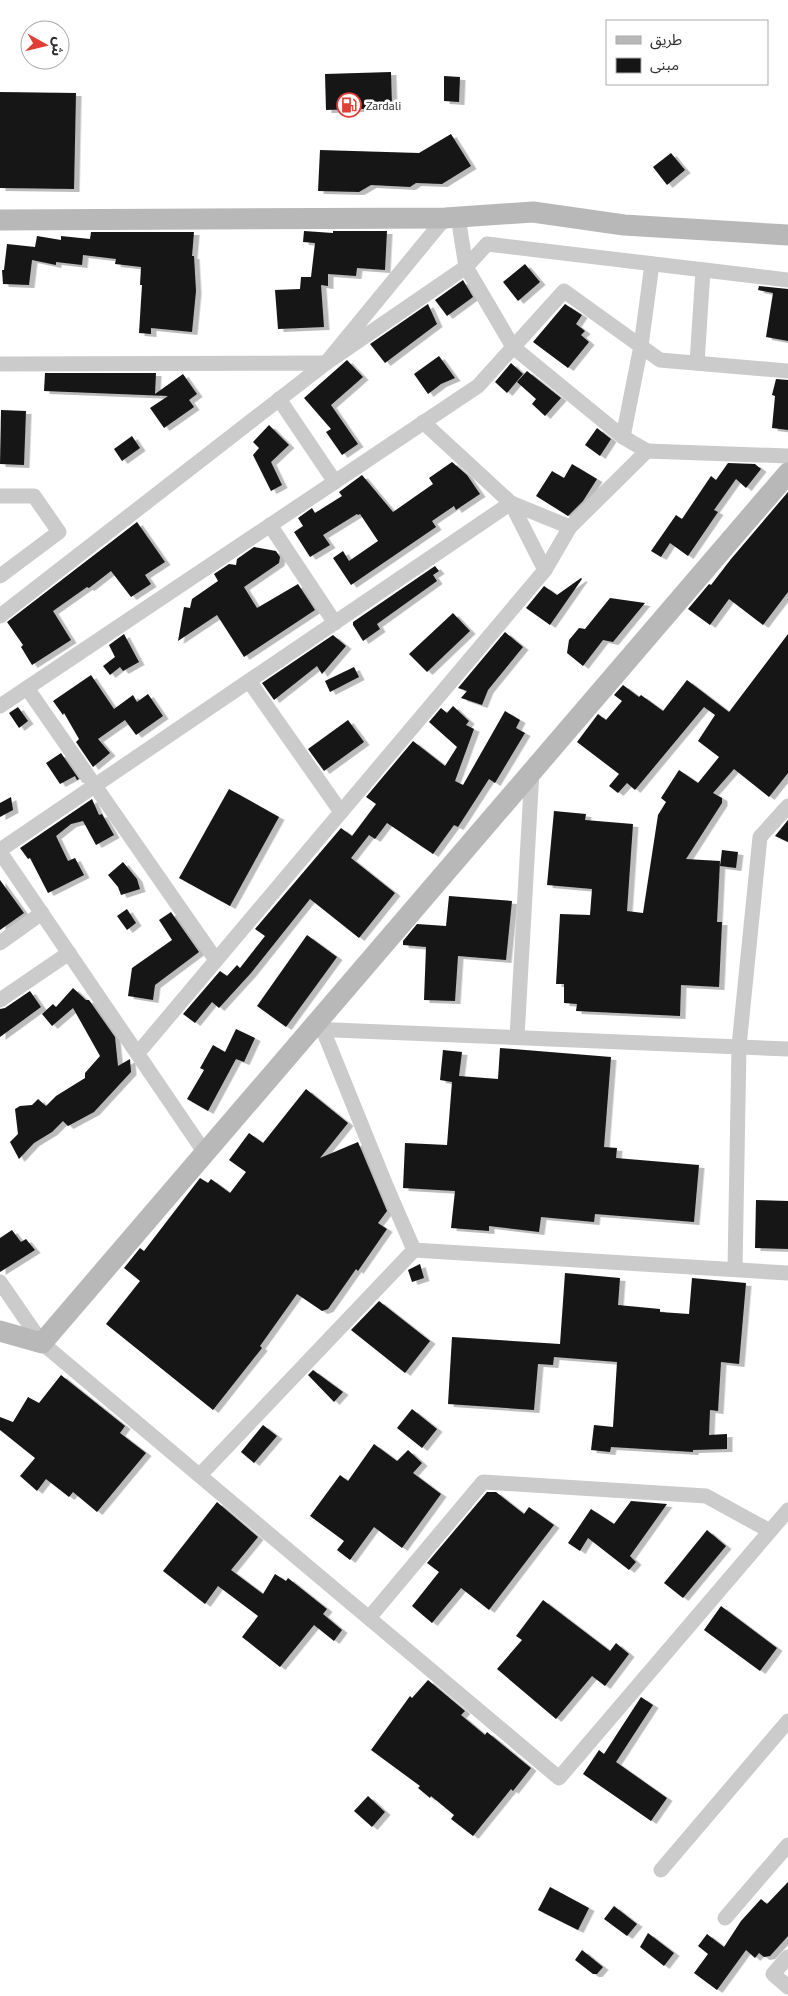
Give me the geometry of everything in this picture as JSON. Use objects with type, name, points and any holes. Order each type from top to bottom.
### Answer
[{"type":"street","points":[[0,220],[451,217],[533,212],[624,226],[788,235]]},
{"type":"street","points":[[451,217],[466,267],[513,347],[623,438],[647,452],[788,456]]},
{"type":"street","points":[[0,364],[326,363],[451,217]]},
{"type":"street","points":[[0,616],[326,363],[466,267],[487,244],[788,280]]},
{"type":"street","points":[[623,438],[642,346],[652,264]]},
{"type":"street","points":[[697,363],[703,270]]},
{"type":"street","points":[[0,706],[478,386],[564,291],[660,360],[788,371]]},
{"type":"street","points":[[279,399],[335,482]]},
{"type":"street","points":[[424,422],[511,503],[545,570]]},
{"type":"street","points":[[138,1053],[545,570],[570,527],[647,452]]},
{"type":"street","points":[[42,1343],[206,1153],[317,1029],[532,771],[788,473]]},
{"type":"street","points":[[0,496],[34,496],[59,532],[0,576]]},
{"type":"street","points":[[511,503],[570,527]]},
{"type":"street","points":[[206,1153],[0,851],[511,503]]},
{"type":"street","points":[[270,525],[335,623]]},
{"type":"street","points":[[249,681],[341,812]]},
{"type":"street","points":[[27,688],[216,960]]},
{"type":"street","points":[[517,1037],[532,771]]},
{"type":"street","points":[[734,1270],[739,1046],[760,837],[788,806]]},
{"type":"street","points":[[0,943],[42,913]]},
{"type":"street","points":[[0,1000],[69,953]]},
{"type":"street","points":[[317,1029],[788,1049]]},
{"type":"street","points":[[317,1029],[414,1250]]},
{"type":"street","points":[[414,1250],[788,1273]]},
{"type":"street","points":[[200,1475],[414,1250]]},
{"type":"street","points":[[0,1282],[42,1343],[559,1778],[788,1510]]},
{"type":"street","points":[[0,1331],[42,1343]]},
{"type":"street","points":[[369,1618],[482,1482],[706,1496],[770,1531]]},
{"type":"street","points":[[661,1870],[788,1721]]},
{"type":"street","points":[[725,1918],[788,1845]]},
{"type":"street","points":[[788,1957],[773,1974],[788,1986]]},
{"type":"building","points":[[391,72],[392,108],[326,110],[325,74]]},
{"type":"building","points":[[444,76],[460,77],[459,102],[444,101]]},
{"type":"building","points":[[0,92],[76,93],[74,189],[0,188]]},
{"type":"building","points":[[451,134],[471,166],[442,184],[416,183],[410,187],[371,185],[359,192],[318,191],[320,150],[419,153]]},
{"type":"building","points":[[671,153],[685,170],[667,185],[653,167]]},
{"type":"building","points":[[304,231],[333,233],[333,231],[387,231],[385,270],[357,268],[356,276],[328,274],[328,286],[321,285],[324,327],[278,329],[275,290],[300,289],[301,277],[311,277],[315,243],[303,242]]},
{"type":"building","points":[[91,232],[194,232],[192,256],[194,256],[196,291],[192,332],[151,328],[151,334],[139,333],[142,285],[140,285],[141,267],[115,264],[116,259],[83,255],[82,265],[56,262],[56,265],[32,260],[29,285],[3,284],[2,270],[4,270],[7,244],[35,247],[37,236],[61,240],[61,236],[90,239]]},
{"type":"building","points":[[525,264],[540,282],[518,301],[503,282]]},
{"type":"building","points":[[463,280],[473,297],[447,316],[435,300]]},
{"type":"building","points":[[759,286],[788,289],[788,341],[766,337],[773,293],[758,290]]},
{"type":"building","points":[[428,304],[437,324],[385,363],[370,344]]},
{"type":"building","points":[[565,304],[582,315],[576,324],[585,331],[581,335],[589,342],[568,368],[533,342]]},
{"type":"building","points":[[439,356],[455,378],[441,384],[428,394],[414,374]]},
{"type":"building","points":[[347,360],[363,377],[331,405],[358,444],[342,455],[326,432],[331,429],[304,398]]},
{"type":"building","points":[[511,363],[523,374],[507,393],[495,382]]},
{"type":"building","points":[[527,371],[561,398],[545,416],[532,404],[536,399],[517,382]]},
{"type":"building","points":[[45,373],[156,373],[155,394],[183,374],[197,394],[189,400],[194,407],[164,428],[150,408],[168,396],[44,391]]},
{"type":"building","points":[[776,379],[788,380],[788,430],[772,428],[775,396],[772,395]]},
{"type":"building","points":[[1,410],[26,411],[24,465],[0,464]]},
{"type":"building","points":[[269,425],[289,445],[271,462],[282,485],[271,491],[253,455],[259,448],[253,442]]},
{"type":"building","points":[[597,428],[611,439],[600,456],[585,445]]},
{"type":"building","points":[[132,436],[140,448],[122,461],[114,449]]},
{"type":"building","points":[[452,462],[467,475],[480,494],[456,510],[454,506],[432,521],[436,527],[351,585],[333,558],[343,551],[349,561],[378,541],[360,514],[323,535],[330,545],[310,557],[294,532],[303,526],[298,518],[312,508],[315,513],[342,496],[339,492],[362,475],[393,512],[433,484],[429,478]]},
{"type":"building","points":[[728,463],[755,464],[761,469],[746,488],[736,479],[714,510],[718,512],[688,556],[670,543],[661,557],[651,551],[676,515],[682,519],[711,476],[716,480]]},
{"type":"building","points":[[572,464],[597,479],[583,501],[568,516],[536,496],[552,471],[564,478]]},
{"type":"building","points":[[788,492],[788,592],[763,625],[729,599],[710,625],[688,609],[709,584],[711,585]]},
{"type":"building","points":[[137,522],[165,562],[145,575],[151,584],[131,597],[111,571],[89,588],[87,587],[53,611],[71,640],[32,665],[21,647],[23,645],[7,622]]},
{"type":"building","points":[[254,547],[276,551],[280,557],[279,563],[244,587],[257,608],[298,584],[315,610],[244,657],[217,615],[178,641],[184,607],[190,608],[192,599],[218,581],[214,574],[229,564],[236,565],[237,559]]},
{"type":"building","points":[[435,566],[439,571],[433,575],[437,581],[377,624],[380,629],[363,641],[353,622]]},
{"type":"building","points":[[581,578],[550,625],[526,608],[544,586],[557,595]]},
{"type":"building","points":[[610,598],[645,603],[613,642],[603,640],[583,666],[567,653],[569,640],[579,628],[585,629]]},
{"type":"building","points":[[453,613],[470,631],[427,672],[409,654]]},
{"type":"building","points":[[505,632],[523,647],[488,690],[482,705],[461,698],[467,691],[458,688]]},
{"type":"building","points":[[124,634],[139,662],[123,671],[120,667],[110,675],[103,666],[115,657],[109,645]]},
{"type":"building","points":[[788,634],[788,773],[769,797],[734,769],[713,793],[722,798],[722,803],[686,859],[720,861],[717,922],[722,922],[719,987],[681,985],[680,1016],[576,1011],[577,1004],[564,1003],[564,984],[556,984],[560,914],[590,915],[592,889],[547,885],[554,811],[586,814],[585,820],[633,824],[627,911],[643,913],[658,815],[666,802],[661,798],[679,770],[698,783],[719,757],[698,741],[715,715],[704,707],[635,790],[627,783],[618,793],[609,786],[619,774],[577,742],[598,714],[606,720],[622,701],[614,695],[623,685],[663,711],[687,680],[729,712]]},
{"type":"building","points":[[333,635],[346,646],[322,674],[317,666],[274,700],[262,683]]},
{"type":"building","points":[[354,667],[359,677],[330,692],[325,681]]},
{"type":"building","points":[[91,675],[114,709],[133,695],[137,702],[148,694],[163,716],[136,735],[125,720],[98,739],[110,753],[93,767],[76,742],[79,739],[64,713],[63,715],[53,701]]},
{"type":"building","points":[[453,706],[469,721],[466,725],[474,729],[455,781],[463,785],[505,711],[520,720],[516,728],[525,733],[495,783],[489,779],[458,827],[454,825],[433,854],[387,823],[375,839],[369,835],[351,858],[395,893],[359,938],[310,899],[251,973],[219,1008],[212,1002],[195,1023],[183,1014],[220,971],[227,976],[237,965],[240,968],[265,936],[255,929],[341,828],[352,836],[376,804],[366,797],[413,741],[445,766],[457,747],[429,722],[441,708],[447,713]]},
{"type":"building","points":[[18,707],[28,721],[19,728],[9,713]]},
{"type":"building","points":[[348,720],[364,742],[324,771],[308,749]]},
{"type":"building","points":[[61,753],[79,779],[77,780],[75,776],[60,784],[46,763]]},
{"type":"building","points":[[229,789],[279,817],[230,906],[179,878]]},
{"type":"building","points":[[11,797],[13,810],[0,817],[0,803]]},
{"type":"building","points":[[92,799],[99,815],[102,814],[114,835],[96,845],[83,821],[71,824],[56,836],[68,861],[75,858],[84,875],[48,893],[30,858],[28,859],[20,848]]},
{"type":"building","points":[[788,820],[788,842],[775,836]]},
{"type":"building","points":[[722,850],[738,852],[736,868],[720,866]]},
{"type":"building","points":[[123,862],[137,879],[140,889],[121,895],[118,887],[108,875]]},
{"type":"building","points":[[0,880],[24,913],[0,930]]},
{"type":"building","points":[[449,896],[512,901],[506,960],[458,956],[455,1001],[424,1000],[426,947],[403,945],[403,941],[417,924],[446,926]]},
{"type":"building","points":[[127,909],[136,923],[127,930],[117,916]]},
{"type":"building","points":[[171,912],[199,952],[155,985],[153,1000],[128,996],[132,968],[172,940],[159,920]]},
{"type":"building","points":[[307,935],[337,957],[286,1027],[257,1006]]},
{"type":"building","points":[[73,988],[86,1000],[89,1000],[115,1037],[118,1066],[130,1059],[131,1072],[94,1112],[68,1126],[63,1121],[52,1132],[34,1143],[19,1159],[10,1142],[18,1134],[15,1109],[20,1106],[32,1105],[38,1099],[46,1106],[56,1096],[85,1078],[85,1073],[100,1056],[73,1008],[52,1026],[42,1014],[53,1004],[56,1007]]},
{"type":"building","points":[[30,991],[41,1007],[0,1037],[0,1009],[5,1008]]},
{"type":"building","points":[[236,1029],[255,1038],[244,1062],[236,1059],[208,1111],[187,1099],[204,1070],[200,1068],[213,1045],[225,1052]]},
{"type":"building","points":[[500,1048],[611,1057],[604,1147],[617,1148],[616,1158],[699,1165],[694,1222],[595,1214],[594,1222],[541,1217],[539,1232],[489,1226],[489,1231],[451,1228],[455,1191],[403,1188],[405,1143],[447,1145],[452,1082],[440,1080],[443,1050],[462,1052],[459,1076],[498,1079]]},
{"type":"building","points":[[306,1089],[348,1123],[320,1158],[358,1142],[387,1211],[378,1223],[387,1229],[358,1271],[356,1269],[328,1309],[322,1311],[297,1294],[260,1346],[262,1348],[213,1410],[106,1324],[140,1281],[124,1268],[140,1248],[144,1251],[200,1178],[208,1183],[211,1179],[230,1193],[246,1172],[229,1160],[249,1133],[263,1143]]},
{"type":"building","points":[[756,1200],[788,1201],[788,1249],[755,1248]]},
{"type":"building","points":[[12,1230],[21,1242],[26,1239],[35,1250],[0,1272],[0,1238]]},
{"type":"building","points":[[420,1264],[424,1278],[412,1282],[408,1270]]},
{"type":"building","points":[[565,1273],[620,1278],[618,1305],[660,1309],[660,1312],[689,1314],[692,1278],[746,1283],[739,1364],[721,1362],[718,1411],[710,1410],[709,1435],[727,1434],[727,1449],[693,1450],[693,1452],[611,1447],[610,1452],[591,1450],[594,1425],[613,1427],[617,1362],[554,1357],[553,1365],[538,1364],[534,1410],[448,1404],[452,1337],[560,1344]]},
{"type":"building","points":[[379,1301],[430,1341],[405,1373],[351,1330]]},
{"type":"building","points":[[313,1370],[343,1392],[334,1402],[308,1375]]},
{"type":"building","points":[[61,1375],[125,1426],[120,1433],[146,1453],[97,1512],[73,1492],[69,1497],[46,1479],[37,1491],[20,1476],[35,1458],[0,1430],[0,1417],[13,1422],[28,1397],[39,1403]]},
{"type":"building","points":[[412,1409],[437,1429],[422,1448],[397,1428]]},
{"type":"building","points":[[263,1425],[277,1436],[254,1463],[241,1452]]},
{"type":"building","points":[[374,1444],[397,1461],[408,1450],[422,1463],[413,1473],[441,1494],[402,1548],[374,1527],[350,1560],[337,1550],[344,1541],[310,1516],[340,1475],[348,1481]]},
{"type":"building","points":[[487,1492],[496,1492],[524,1514],[529,1507],[554,1525],[489,1610],[461,1588],[432,1623],[412,1606],[439,1572],[427,1563]]},
{"type":"building","points":[[631,1501],[667,1504],[630,1556],[636,1562],[629,1570],[588,1538],[580,1551],[568,1543],[591,1509],[614,1524]]},
{"type":"building","points":[[217,1502],[258,1537],[231,1570],[263,1594],[275,1574],[286,1581],[288,1578],[327,1609],[323,1614],[342,1630],[334,1641],[314,1625],[280,1667],[242,1637],[258,1616],[218,1586],[205,1604],[163,1571]]},
{"type":"building","points":[[707,1530],[726,1546],[683,1598],[664,1583]]},
{"type":"building","points":[[543,1600],[610,1651],[616,1643],[629,1654],[605,1686],[592,1676],[556,1719],[497,1669],[522,1640],[516,1636]]},
{"type":"building","points":[[721,1606],[777,1648],[760,1671],[704,1630]]},
{"type":"building","points":[[428,1680],[465,1711],[461,1715],[485,1735],[487,1732],[531,1768],[513,1791],[511,1789],[473,1836],[451,1819],[454,1815],[418,1788],[420,1786],[371,1750],[410,1696],[412,1698]]},
{"type":"building","points":[[641,1697],[653,1705],[616,1762],[667,1798],[651,1821],[583,1774],[599,1750],[604,1754]]},
{"type":"building","points":[[368,1796],[385,1812],[372,1827],[354,1811]]},
{"type":"building","points":[[788,1882],[788,1936],[770,1956],[764,1957],[759,1953],[755,1958],[746,1950],[717,1990],[694,1973],[708,1954],[698,1946],[707,1934],[724,1947],[741,1921],[761,1899],[767,1904]]},
{"type":"building","points":[[550,1887],[589,1908],[578,1930],[538,1910]]},
{"type":"building","points":[[614,1906],[637,1924],[627,1936],[604,1919]]},
{"type":"building","points":[[648,1933],[674,1953],[664,1966],[640,1947]]},
{"type":"building","points":[[582,1950],[603,1967],[597,1974],[593,1974],[575,1960]]},
{"type":"place","name":"Zardali","points":[[349,105]]}]
